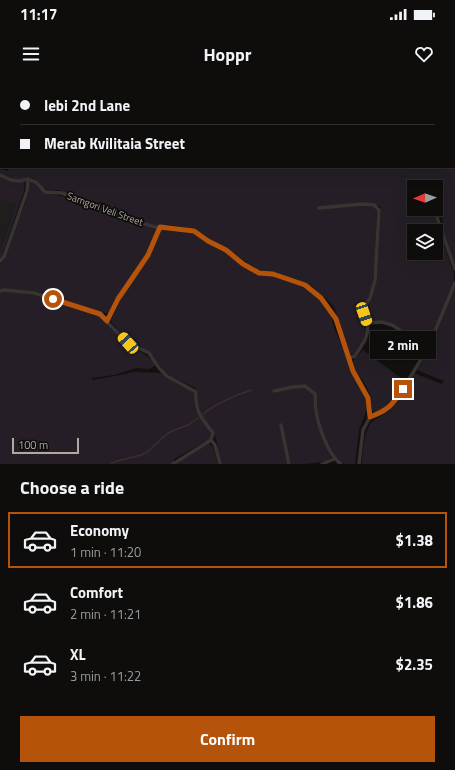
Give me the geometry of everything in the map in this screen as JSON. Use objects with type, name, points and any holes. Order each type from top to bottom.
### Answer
[{"type":"street","points":[[0,175],[11,180],[28,180],[27,191],[4,257],[0,261]]},
{"type":"street","name":"Samgori Veli Street","points":[[28,180],[36,182],[45,192],[62,193],[131,220],[160,227],[194,231],[208,241],[226,250],[243,264],[259,273],[273,274],[305,285],[321,298],[336,319],[353,371],[368,398],[370,417]]},
{"type":"street","points":[[319,208],[363,204],[374,205],[379,210],[375,280],[370,298],[365,306],[364,314],[368,324],[365,340],[355,356],[349,358]]},
{"type":"street","points":[[436,216],[455,269]]},
{"type":"street","points":[[107,321],[118,299],[148,255],[160,227]]},
{"type":"street","points":[[359,464],[363,430],[370,417],[384,412],[390,407],[428,348],[455,283]]},
{"type":"street","points":[[0,291],[4,290],[34,293],[100,314],[128,343],[149,353],[167,376],[196,392],[198,413],[213,433],[211,440],[173,464]]},
{"type":"street","points":[[368,324],[382,322],[392,325],[428,348]]},
{"type":"street","points":[[274,391],[305,386],[315,394],[316,409],[320,425],[334,459],[341,464]]},
{"type":"street","points":[[281,425],[290,464]]},
{"type":"street","points":[[211,440],[215,445],[220,464]]},
{"type":"street","points":[[322,464],[334,459]]},
{"type":"shaded area","points":[[9,168],[455,168],[455,264],[443,231],[442,218],[438,216],[443,216],[443,180],[407,180],[407,216],[434,216],[437,224],[407,224],[407,260],[443,260],[443,242],[454,274],[454,281],[427,346],[392,324],[371,321],[367,317],[366,312],[376,281],[381,207],[374,204],[362,205],[375,207],[377,209],[375,258],[372,285],[363,312],[365,331],[363,340],[354,354],[350,355],[334,307],[325,297],[316,293],[306,284],[270,271],[258,270],[229,250],[214,243],[195,229],[171,225],[156,226],[143,222],[59,190],[45,189],[31,177],[25,177],[24,191],[2,257],[0,259],[0,250],[16,204],[0,200],[0,169],[8,171]]},
{"type":"shaded area","points":[[31,181],[36,183],[44,193],[72,199],[115,216],[154,229],[158,228],[146,255],[111,313],[101,313],[41,293],[0,290],[0,264],[5,259],[29,192],[29,182]]},
{"type":"shaded area","points":[[0,200],[16,203],[0,250]]},
{"type":"shaded area","points":[[161,229],[192,232],[208,243],[225,251],[242,265],[259,274],[273,275],[303,286],[319,299],[331,317],[335,330],[366,395],[368,406],[359,430],[355,464],[346,464],[341,461],[332,450],[321,425],[316,394],[314,391],[312,392],[314,397],[314,411],[316,419],[331,458],[318,463],[291,464],[282,424],[288,464],[221,464],[214,433],[199,412],[197,403],[198,393],[195,388],[171,376],[163,370],[151,353],[129,342],[111,320],[130,284],[150,254],[156,237]]},
{"type":"shaded area","points":[[455,286],[455,464],[362,464],[367,429],[374,420],[388,412],[394,406],[414,373],[442,384],[444,381],[417,370],[430,349]]},
{"type":"shaded area","points":[[4,291],[34,295],[99,315],[127,344],[143,353],[155,363],[155,366],[149,369],[136,368],[114,375],[92,378],[92,380],[134,372],[162,373],[194,393],[195,410],[211,433],[210,439],[174,459],[174,462],[171,464],[0,464],[0,292]]},
{"type":"shaded area","points":[[363,350],[405,381],[390,404],[378,413],[373,412],[371,398],[366,386],[357,372],[353,361]]},
{"type":"shaded area","points":[[209,443],[213,447],[218,464],[175,464]]},
{"type":"waterway","points":[[203,414],[226,400],[251,390]]},
{"type":"waterway","points":[[111,464],[147,452],[168,433],[188,425],[198,418]]},
{"type":"route","points":[[53,299],[100,314],[107,321],[110,318],[118,299],[148,255],[160,227],[194,231],[208,241],[226,250],[243,264],[259,273],[273,274],[305,285],[308,289],[321,298],[336,319],[353,371],[364,387],[368,398],[370,405],[370,417],[384,412],[390,407],[403,389]]}]
